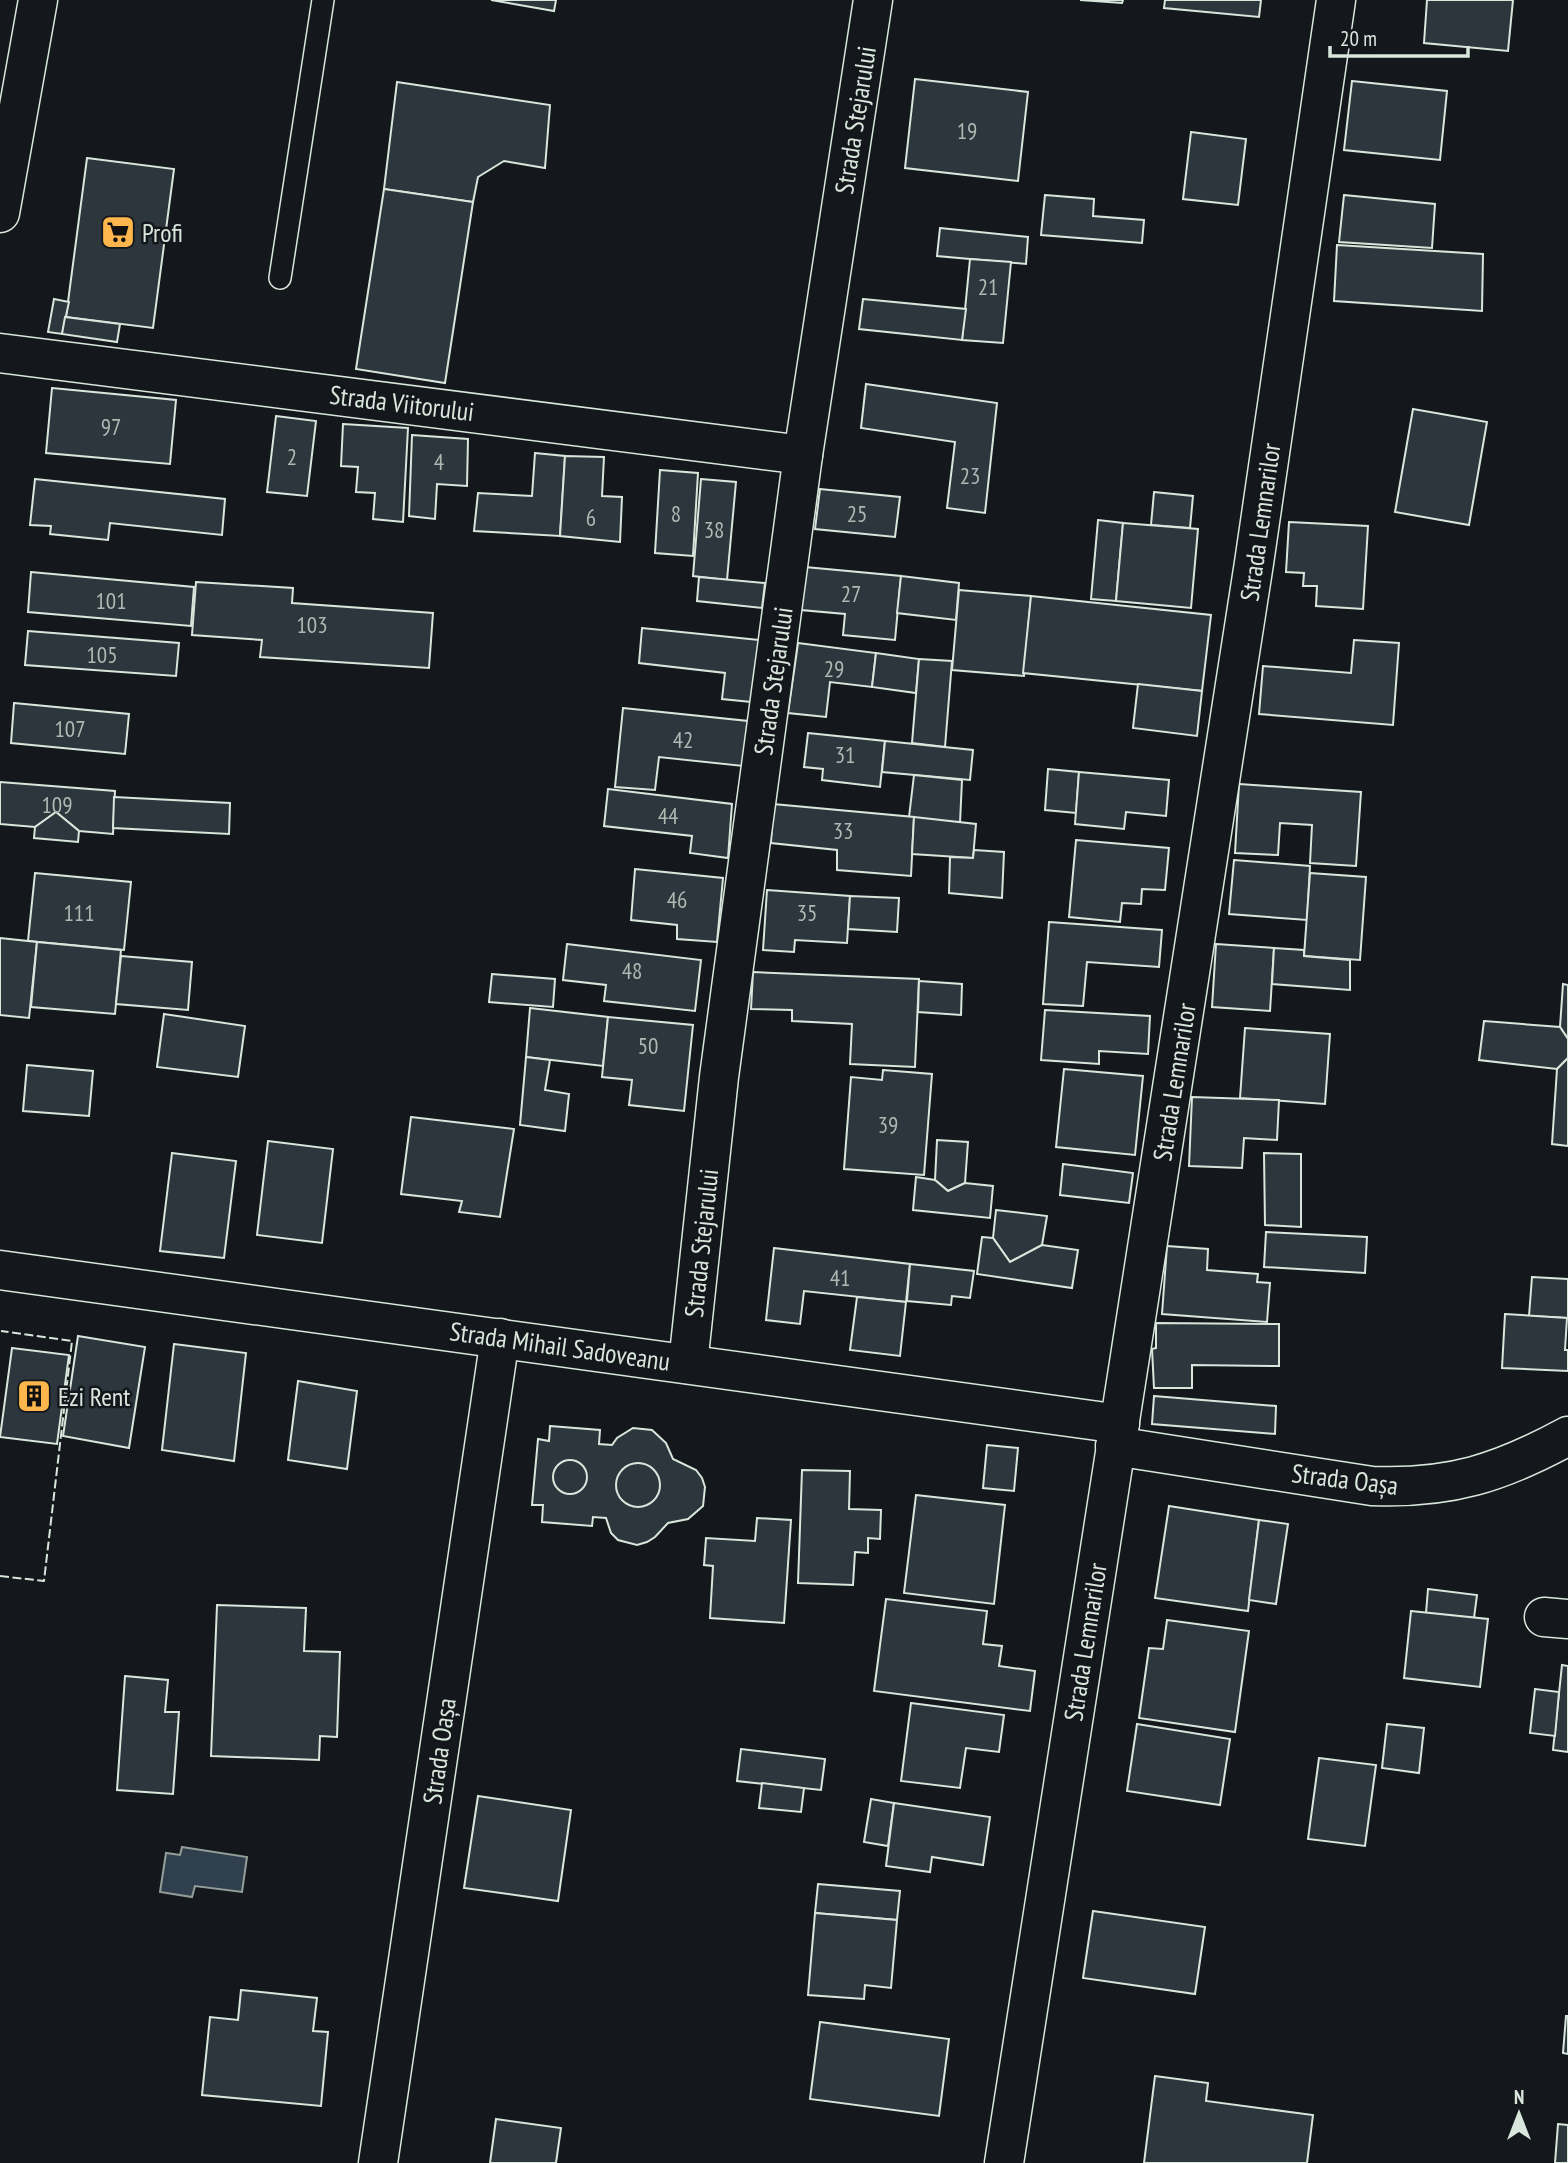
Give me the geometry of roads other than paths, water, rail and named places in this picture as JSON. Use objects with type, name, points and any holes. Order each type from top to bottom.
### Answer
[{"type":"street","points":[[0,212],[38,0]]},
{"type":"street","name":"Strada Stejarului","points":[[688,1364],[721,1064],[803,455],[873,0]]},
{"type":"street","name":"Strada Lemnarilor","points":[[1004,2163],[1256,550],[1335,0]]},
{"type":"street","name":"Strada Viitorului","points":[[0,353],[803,455]]},
{"type":"street","name":"Strada Mihail Sadoveanu","points":[[0,1270],[688,1364],[1118,1435]]},
{"type":"street","name":"Strada Oașa","points":[[378,2163],[500,1338]]},
{"type":"street","name":"Strada Oașa","points":[[1118,1435],[1372,1486],[1410,1488],[1440,1485],[1483,1475],[1531,1456],[1568,1436]]},
{"type":"lane","points":[[280,278],[323,0]]},
{"type":"water","points":[[182,1847],[247,1857],[242,1892],[195,1886],[192,1897],[160,1892],[166,1853],[180,1855]]},
{"type":"place","name":"Profi","points":[[118,232]]},
{"type":"place","name":"Ezi Rent","points":[[34,1396]]}]
